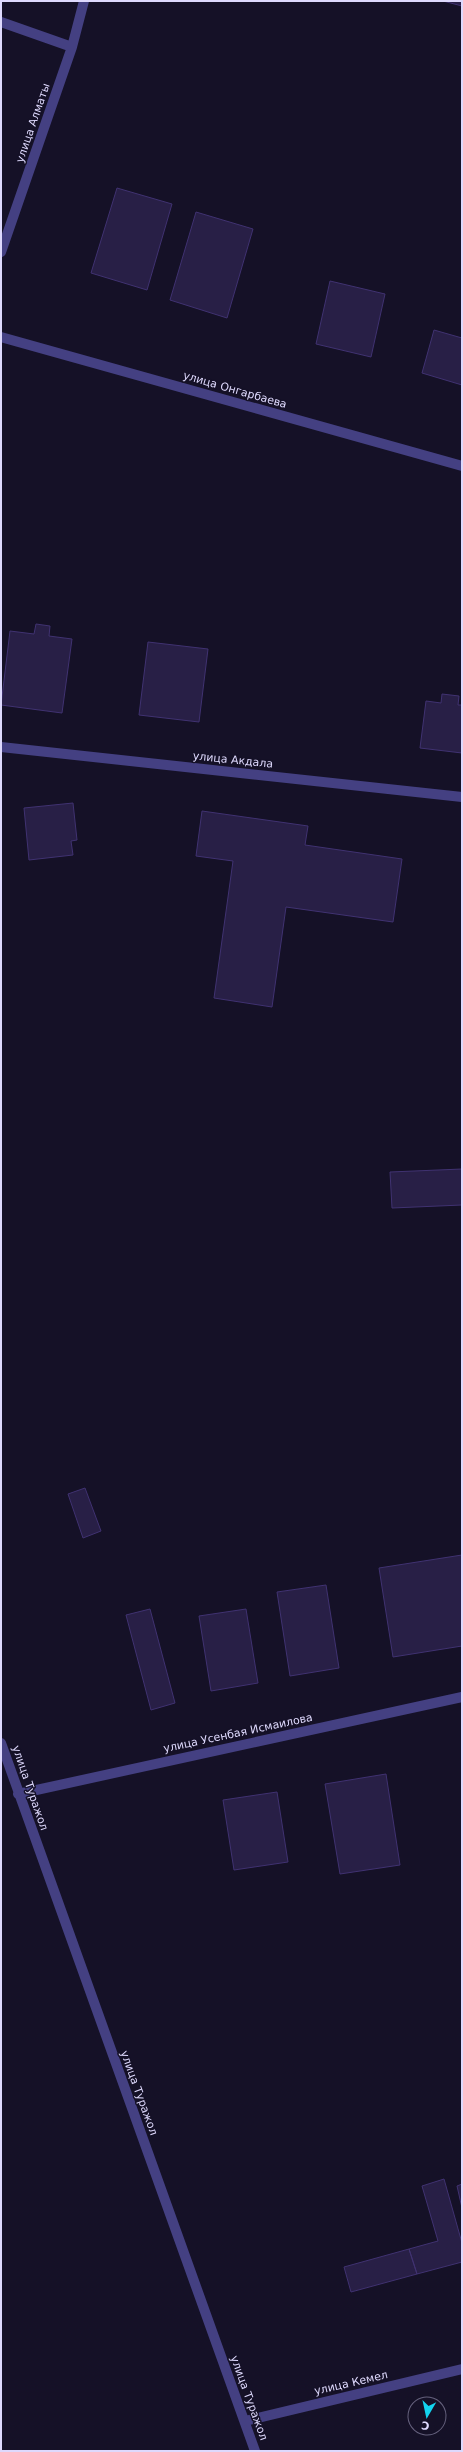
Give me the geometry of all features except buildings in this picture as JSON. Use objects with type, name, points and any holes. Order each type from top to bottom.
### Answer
[{"type":"street","name":"улица Алматы","points":[[1,252],[72,47],[84,1]]},
{"type":"street","points":[[1,22],[72,47]]},
{"type":"street","name":"улица Онгарбаева","points":[[1,337],[462,466]]},
{"type":"street","name":"улица Акдала","points":[[1,747],[462,798]]},
{"type":"street","name":"улица Усенбая Исмаилова","points":[[18,1794],[462,1697]]},
{"type":"street","name":"улица Туражол","points":[[1,1742],[18,1794],[255,2451]]},
{"type":"street","name":"улица Кемел","points":[[245,2421],[462,2369]]}]
